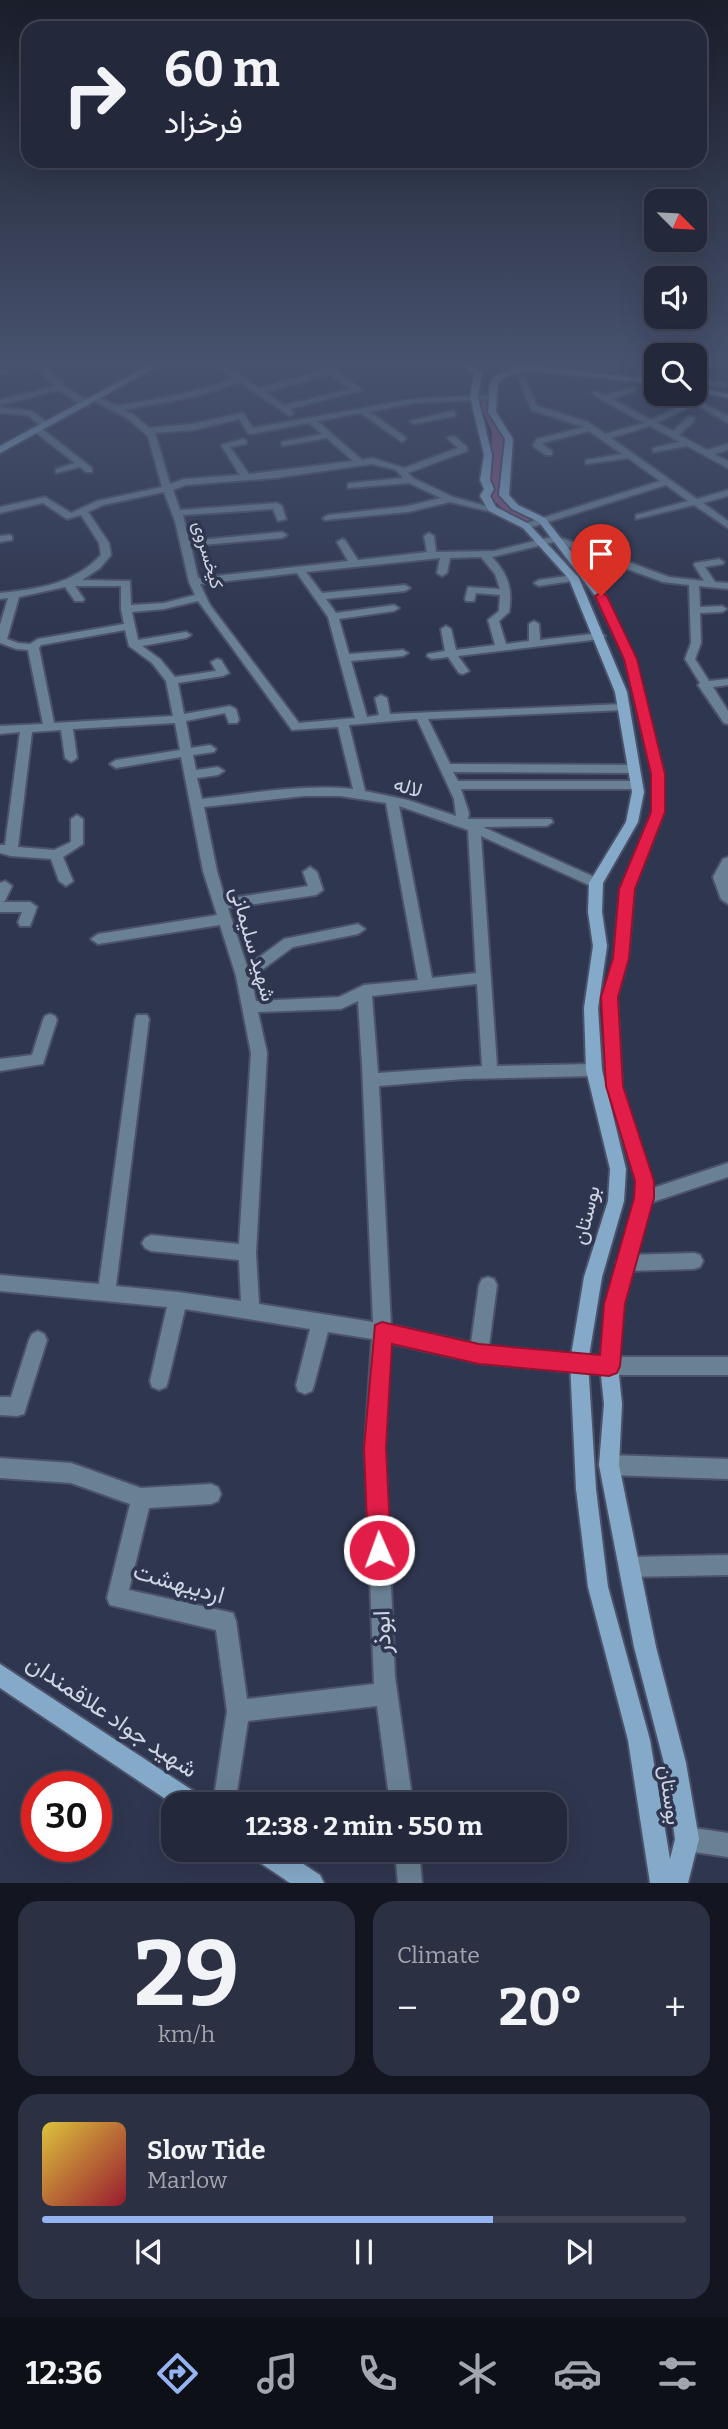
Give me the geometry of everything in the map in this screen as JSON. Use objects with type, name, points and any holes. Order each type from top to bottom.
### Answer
[{"type":"street","points":[[59,471],[85,467],[68,451]]},
{"type":"street","name":"کیخسروی","points":[[156,451],[177,513],[194,582],[201,597],[296,727],[343,723]]},
{"type":"street","points":[[229,451],[246,477]]},
{"type":"street","points":[[346,451],[361,463]]},
{"type":"street","points":[[402,472],[459,451]]},
{"type":"street","points":[[487,451],[485,480],[489,489],[485,496],[492,509]]},
{"type":"street","points":[[508,451],[504,495],[516,507],[542,520],[548,541],[574,578],[600,636],[624,707],[638,792],[632,822],[596,883]]},
{"type":"street","points":[[619,451],[629,461],[699,502],[728,525]]},
{"type":"street","points":[[703,451],[725,463]]},
{"type":"street","points":[[707,453],[714,451]]},
{"type":"street","points":[[589,462],[629,461]]},
{"type":"street","points":[[0,510],[45,500],[71,517],[82,510],[121,497],[167,489],[184,482],[384,462],[410,480],[450,499],[492,509],[526,526],[548,541],[667,580],[728,586]]},
{"type":"street","points":[[700,466],[725,463]]},
{"type":"street","points":[[351,486],[410,480]]},
{"type":"street","points":[[526,526],[667,482]]},
{"type":"street","points":[[639,517],[728,493]]},
{"type":"street","points":[[328,518],[409,513],[450,499]]},
{"type":"street","points":[[177,513],[276,506],[281,519]]},
{"type":"street","points":[[67,583],[94,570],[106,555],[104,543],[82,510]]},
{"type":"street","points":[[185,544],[282,535]]},
{"type":"street","points":[[429,536],[432,555]]},
{"type":"street","points":[[586,552],[610,538]]},
{"type":"street","points":[[194,582],[300,571],[354,562],[432,555],[484,555],[548,541]]},
{"type":"street","name":"بوستان","points":[[548,541],[601,596],[630,659],[658,774],[658,812],[627,889],[621,958],[610,997],[614,1086],[644,1181],[644,1198],[615,1304],[609,1366],[613,1404],[609,1465],[645,1647],[675,1763],[687,1839],[676,1883]]},
{"type":"street","points":[[342,542],[354,562]]},
{"type":"street","points":[[442,573],[446,555]]},
{"type":"street","points":[[484,555],[498,568],[507,593],[504,612],[493,620],[502,649]]},
{"type":"street","points":[[712,585],[699,565],[719,562]]},
{"type":"street","points":[[300,571],[333,617],[362,720]]},
{"type":"street","points":[[539,583],[574,578]]},
{"type":"street","points":[[67,583],[79,599]]},
{"type":"street","points":[[0,596],[67,583],[125,583],[126,609],[133,644],[156,661],[172,681],[223,673],[217,662]]},
{"type":"street","points":[[694,583],[696,643],[690,659],[728,720]]},
{"type":"street","points":[[317,597],[405,588]]},
{"type":"street","points":[[470,599],[472,589],[507,593]]},
{"type":"street","points":[[14,595],[1,640],[16,646],[33,647],[38,642],[130,626]]},
{"type":"street","points":[[126,609],[164,606],[201,597]]},
{"type":"street","points":[[333,617],[394,608]]},
{"type":"street","points":[[694,610],[722,609]]},
{"type":"street","points":[[534,624],[535,645]]},
{"type":"street","points":[[446,629],[452,656],[463,671]]},
{"type":"street","points":[[133,644],[186,635]]},
{"type":"street","points":[[432,656],[452,656],[600,636]]},
{"type":"street","points":[[33,647],[49,727]]},
{"type":"street","points":[[345,658],[403,653]]},
{"type":"street","name":"شهید سلیمانی","points":[[172,681],[195,804],[243,976],[259,1053],[247,1253],[250,1311]]},
{"type":"street","points":[[704,685],[728,682]]},
{"type":"street","points":[[381,698],[385,718]]},
{"type":"street","points":[[360,794],[343,723],[421,716],[528,718],[624,707]]},
{"type":"street","points":[[0,730],[178,719],[230,709],[233,720]]},
{"type":"street","points":[[421,716],[446,768],[467,826],[484,978],[490,1072]]},
{"type":"street","points":[[67,727],[71,758]]},
{"type":"street","points":[[26,729],[5,851],[56,855],[78,844],[77,819]]},
{"type":"street","points":[[116,764],[186,755],[210,749]]},
{"type":"street","points":[[446,768],[635,777]]},
{"type":"street","points":[[190,775],[218,771]]},
{"type":"street","points":[[453,785],[635,777]]},
{"type":"street","name":"لاله","points":[[195,804],[301,792],[360,794],[467,826],[596,883]]},
{"type":"street","points":[[392,802],[426,982]]},
{"type":"street","points":[[467,826],[547,822]]},
{"type":"street","points":[[56,855],[66,881]]},
{"type":"street","points":[[728,862],[720,877],[728,899]]},
{"type":"street","points":[[221,904],[316,890],[310,872]]},
{"type":"street","name":"بوستان","points":[[596,883],[595,912],[600,946],[590,1008],[594,1070],[618,1169],[616,1201],[593,1277],[579,1362],[586,1489],[598,1587],[639,1740],[662,1883]]},
{"type":"street","points":[[0,907],[30,907],[25,922]]},
{"type":"street","points":[[99,939],[225,919]]},
{"type":"street","points":[[243,976],[289,943],[358,929]]},
{"type":"street","points":[[249,1007],[341,1003],[364,991],[426,982],[484,978]]},
{"type":"street","name":"ابوذر","points":[[364,991],[371,1080],[382,1332],[375,1448],[386,1694],[400,1792]]},
{"type":"street","points":[[107,1291],[142,1019]]},
{"type":"street","points":[[0,1065],[38,1060],[51,1020]]},
{"type":"street","points":[[371,1080],[490,1072],[594,1070]]},
{"type":"street","points":[[644,1198],[728,1170]]},
{"type":"street","points":[[151,1243],[247,1253]]},
{"type":"street","points":[[625,1264],[694,1261]]},
{"type":"street","points":[[0,1283],[107,1291],[178,1300],[382,1332],[479,1354],[609,1366],[728,1366]]},
{"type":"street","points":[[479,1354],[488,1285]]},
{"type":"street","points":[[159,1381],[178,1300]]},
{"type":"street","points":[[305,1385],[321,1323]]},
{"type":"street","points":[[0,1406],[17,1408],[38,1340]]},
{"type":"street","points":[[609,1465],[728,1469]]},
{"type":"street","points":[[0,1468],[71,1473],[141,1498],[211,1494]]},
{"type":"street","name":"اردیبهشت","points":[[141,1498],[117,1598],[225,1621],[238,1712],[226,1792]]},
{"type":"street","points":[[629,1567],[728,1565]]},
{"type":"street","name":"شهید جواد علاقمندان","points":[[0,1675],[175,1792]]},
{"type":"street","points":[[238,1712],[386,1694]]},
{"type":"street","points":[[687,1839],[728,1845]]},
{"type":"street","points":[[280,1862],[312,1883]]},
{"type":"street","points":[[408,1862],[410,1883]]},
{"type":"shaded area","points":[[491,451],[504,451],[500,495],[536,519],[528,523],[503,509],[489,496]]},
{"type":"route","points":[[379,1550],[375,1448],[382,1332],[479,1354],[609,1366],[615,1304],[631,1236],[644,1198],[644,1181],[614,1086],[609,1027],[610,997],[621,958],[627,916],[627,889],[658,812],[658,774],[630,659],[601,596]]}]
